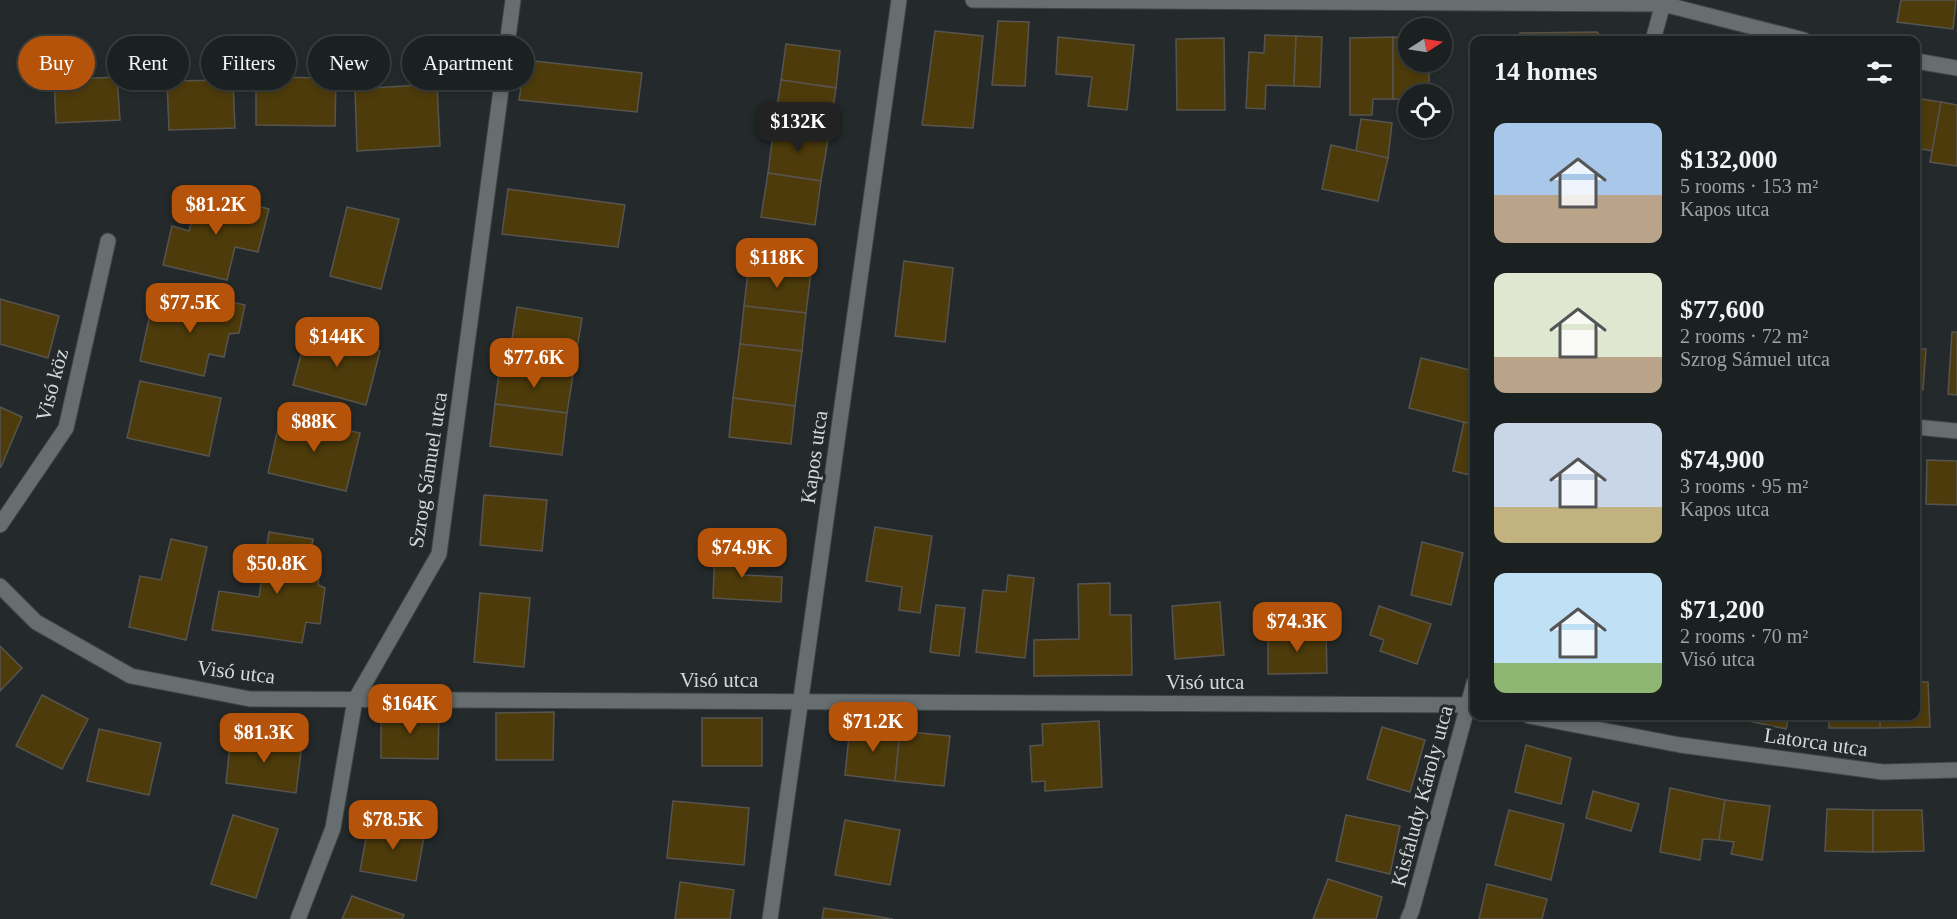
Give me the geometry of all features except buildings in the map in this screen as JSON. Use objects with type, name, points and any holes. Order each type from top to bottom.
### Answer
[{"type":"street","name":"Szrog Sámuel utca","points":[[298,919],[333,828],[355,700],[439,554],[513,0]]},
{"type":"street","name":"Kapos utca","points":[[770,919],[900,0]]},
{"type":"street","points":[[973,0],[1663,2],[1789,36]]},
{"type":"street","points":[[1654,36],[1663,2]]},
{"type":"street","points":[[1920,62],[1957,68]]},
{"type":"street","name":"Visó köz","points":[[0,525],[66,428],[108,241]]},
{"type":"street","points":[[1920,427],[1957,431]]},
{"type":"street","name":"Visó utca","points":[[0,586],[36,622],[131,676],[250,699],[1470,704]]},
{"type":"street","name":"Kisfaludy Károly utca","points":[[1408,919],[1470,711]]},
{"type":"street","name":"Latorca utca","points":[[1550,720],[1680,745],[1883,772],[1957,770]]}]
